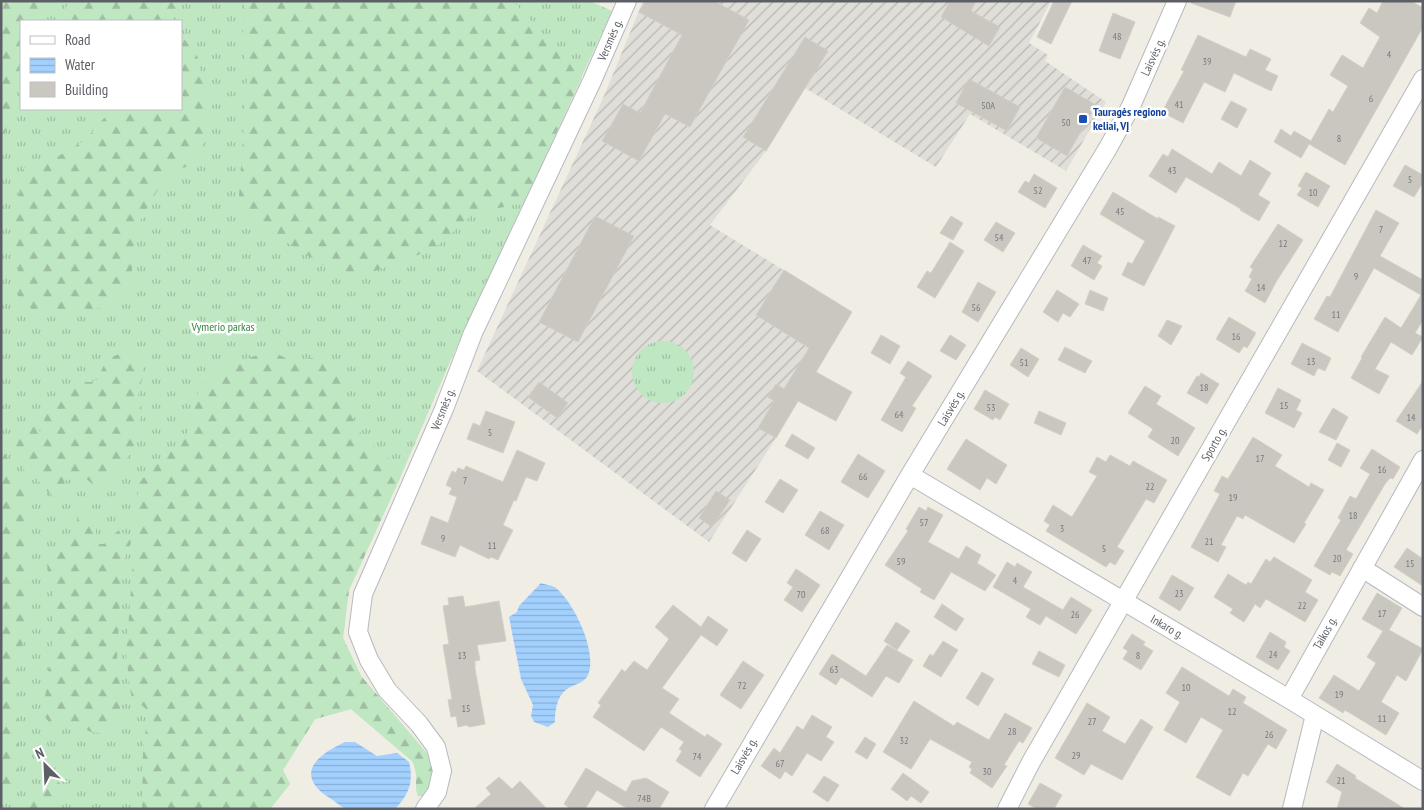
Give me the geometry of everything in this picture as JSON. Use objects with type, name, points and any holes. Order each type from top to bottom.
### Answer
[{"type":"street","name":"Versmės g.","points":[[425,809],[437,792],[442,771],[436,747],[419,724],[387,690],[369,660],[358,632],[363,594],[444,409],[473,333],[592,81],[627,1]]},
{"type":"street","name":"Laisvės g.","points":[[714,809],[910,476],[1108,148],[1131,106],[1178,1]]},
{"type":"street","name":"Sporto g.","points":[[1007,809],[1031,762],[1423,79]]},
{"type":"street","name":"Taikos g.","points":[[1289,699],[1423,460]]},
{"type":"street","name":"Inkaro g.","points":[[910,476],[1289,699],[1423,781]]},
{"type":"street","points":[[1362,568],[1423,607]]},
{"type":"street","points":[[1292,809],[1315,715]]},
{"type":"shaded area","points":[[643,1],[1051,1],[1029,43],[1048,55],[1045,61],[1106,102],[1066,171],[970,114],[936,167],[805,88],[766,151],[710,225],[852,312],[776,438],[709,542],[477,371],[604,96]]},
{"type":"green space","name":"Vymerio parkas","points":[[1,1],[590,1],[612,11],[453,355],[349,590],[343,638],[361,676],[431,758],[418,796],[416,771],[412,761],[351,709],[315,719],[283,770],[290,784],[270,809],[1,809]]},
{"type":"green space","points":[[1,1],[45,1],[37,20],[20,20],[20,72],[1,149]]},
{"type":"green space","points":[[69,1],[179,1],[173,20],[60,20]]},
{"type":"green space","points":[[245,1],[513,1],[582,77],[524,203],[474,213],[434,249],[348,281],[238,211],[247,78],[243,34]]},
{"type":"green space","points":[[182,36],[197,55],[207,96],[203,145],[188,166],[166,175],[135,230],[131,282],[100,308],[72,314],[36,311],[18,302],[19,274],[15,231],[22,171],[24,168],[47,163],[85,140],[111,110],[182,110]]},
{"type":"green space","points":[[663,341],[680,346],[685,350],[689,355],[694,372],[689,389],[685,394],[680,398],[663,403],[646,398],[641,394],[637,389],[632,372],[637,355],[641,350],[646,346]]},
{"type":"green space","points":[[131,351],[142,366],[144,373],[138,394],[142,410],[132,452],[120,465],[111,482],[97,488],[84,477],[69,476],[53,498],[35,477],[25,473],[16,447],[20,427],[32,425],[42,433],[48,399],[64,402],[69,384],[77,377],[82,381],[95,381],[109,359]]},
{"type":"green space","points":[[269,351],[296,362],[322,355],[345,375],[345,403],[362,435],[392,462],[400,478],[349,590],[343,638],[361,676],[431,758],[434,774],[426,797],[418,796],[416,771],[412,761],[351,709],[315,719],[283,770],[290,784],[270,809],[142,809],[143,752],[148,711],[131,695],[126,656],[139,482],[187,435],[200,385],[234,363]]},
{"type":"green space","points":[[1,447],[28,493],[30,610],[16,675],[19,759],[15,793],[1,800]]},
{"type":"green space","points":[[91,512],[96,522],[96,544],[104,544],[119,530],[129,537],[131,543],[122,565],[121,582],[117,659],[122,702],[112,734],[91,732],[71,722],[52,726],[43,714],[53,633],[53,587],[47,565],[63,544],[81,514]]},
{"type":"green space","points":[[52,779],[60,783],[61,792],[53,797],[49,809],[29,809],[38,788]]},
{"type":"water","points":[[541,583],[556,588],[570,604],[582,627],[590,662],[588,676],[565,691],[559,698],[555,722],[548,727],[534,722],[531,716],[533,705],[521,679],[509,617],[517,612],[519,606]]},
{"type":"water","points":[[345,742],[355,742],[377,756],[397,753],[409,762],[411,775],[409,787],[404,798],[395,809],[345,808],[328,797],[312,780],[311,772],[319,758]]},
{"type":"building","points":[[645,1],[714,1],[749,20],[690,127],[665,114],[639,161],[602,141],[623,104],[640,113],[682,35],[639,12]]},
{"type":"building","points":[[950,1],[976,1],[971,11],[1000,27],[989,46],[941,17]]},
{"type":"building","points":[[1054,1],[1072,1],[1051,44],[1037,37]]},
{"type":"building","points":[[1191,1],[1236,1],[1230,17],[1191,3]]},
{"type":"building","points":[[1383,1],[1411,1],[1423,8],[1423,27],[1345,165],[1309,144],[1301,158],[1274,142],[1281,129],[1291,136],[1294,131],[1311,141],[1329,109],[1333,112],[1348,86],[1330,75],[1342,55],[1363,68],[1380,37],[1360,23],[1369,8],[1377,13]]},
{"type":"building","points":[[1113,13],[1135,22],[1120,59],[1099,51]]},
{"type":"building","points":[[1198,35],[1246,57],[1250,49],[1271,59],[1265,70],[1278,76],[1271,91],[1234,73],[1225,92],[1204,82],[1183,123],[1162,112],[1184,71],[1181,70]]},
{"type":"building","points":[[805,37],[828,51],[766,151],[743,137]]},
{"type":"building","points":[[969,79],[1020,107],[1007,131],[956,103]]},
{"type":"building","points":[[1065,87],[1096,105],[1067,156],[1036,138]]},
{"type":"building","points":[[1231,101],[1247,109],[1237,128],[1221,119]]},
{"type":"building","points":[[1172,149],[1212,174],[1219,162],[1241,176],[1250,160],[1271,173],[1258,195],[1270,202],[1259,221],[1186,177],[1176,193],[1149,176],[1163,154],[1168,157]]},
{"type":"building","points":[[1405,165],[1423,175],[1423,182],[1414,197],[1393,186]]},
{"type":"building","points":[[1306,172],[1330,186],[1318,207],[1297,195],[1302,188],[1298,186]]},
{"type":"building","points":[[1034,174],[1057,188],[1045,208],[1018,192],[1025,181],[1029,183]]},
{"type":"building","points":[[1113,192],[1158,219],[1158,217],[1175,226],[1144,286],[1122,275],[1128,262],[1132,264],[1145,241],[1100,214]]},
{"type":"building","points":[[1376,210],[1399,223],[1380,256],[1423,280],[1423,320],[1415,333],[1423,337],[1412,355],[1391,342],[1375,369],[1389,376],[1379,394],[1351,378],[1385,317],[1401,328],[1421,295],[1374,268],[1338,332],[1314,319],[1327,296],[1330,297]]},
{"type":"building","points":[[595,216],[634,236],[578,342],[539,322]]},
{"type":"building","points":[[951,216],[963,223],[953,240],[940,233]]},
{"type":"building","points":[[996,222],[1015,233],[1003,252],[984,240]]},
{"type":"building","points":[[1278,224],[1303,240],[1265,303],[1245,291],[1252,279],[1249,277],[1253,269],[1250,267]]},
{"type":"building","points":[[950,242],[964,251],[935,298],[917,287],[927,271],[931,273]]},
{"type":"building","points":[[1083,245],[1102,256],[1097,263],[1102,266],[1094,280],[1071,266]]},
{"type":"building","points":[[784,270],[852,312],[816,372],[852,392],[836,421],[798,401],[776,438],[758,428],[774,401],[768,397],[776,384],[784,389],[809,348],[756,315]]},
{"type":"building","points":[[978,282],[996,292],[978,322],[962,312]]},
{"type":"building","points":[[1057,290],[1079,304],[1070,317],[1063,313],[1058,322],[1043,312]]},
{"type":"building","points":[[1090,290],[1108,298],[1103,311],[1085,304]]},
{"type":"building","points":[[1229,317],[1256,333],[1247,348],[1244,346],[1239,353],[1216,339]]},
{"type":"building","points":[[1167,320],[1182,326],[1171,345],[1158,336]]},
{"type":"building","points":[[881,335],[900,346],[890,364],[871,353]]},
{"type":"building","points":[[950,335],[966,345],[956,360],[940,351]]},
{"type":"building","points":[[1302,343],[1331,358],[1325,371],[1318,368],[1314,376],[1291,364]]},
{"type":"building","points":[[1065,347],[1092,361],[1085,373],[1058,360]]},
{"type":"building","points":[[1021,348],[1039,359],[1028,377],[1010,365]]},
{"type":"building","points":[[908,361],[932,376],[912,406],[916,408],[902,432],[881,420],[906,377],[900,373]]},
{"type":"building","points":[[1201,373],[1219,384],[1207,404],[1187,393],[1197,376],[1199,377]]},
{"type":"building","points":[[1423,381],[1423,425],[1417,434],[1396,421]]},
{"type":"building","points":[[539,382],[568,403],[557,418],[528,397]]},
{"type":"building","points":[[1145,386],[1161,396],[1156,404],[1195,428],[1178,456],[1148,437],[1153,429],[1128,413]]},
{"type":"building","points":[[1278,388],[1301,400],[1296,410],[1302,413],[1294,428],[1265,413]]},
{"type":"building","points":[[985,390],[1009,404],[1000,420],[995,417],[993,420],[974,409]]},
{"type":"building","points":[[1333,408],[1348,417],[1336,440],[1319,432]]},
{"type":"building","points":[[486,411],[515,422],[503,453],[467,439],[473,423],[480,426]]},
{"type":"building","points":[[1039,411],[1066,423],[1061,435],[1034,423]]},
{"type":"building","points":[[792,434],[815,448],[808,459],[785,446]]},
{"type":"building","points":[[1253,437],[1282,455],[1275,466],[1309,487],[1311,483],[1324,490],[1294,543],[1245,515],[1243,519],[1237,516],[1221,545],[1226,547],[1218,562],[1191,547],[1220,494],[1214,491],[1222,476],[1228,479]]},
{"type":"building","points":[[966,439],[1007,465],[996,484],[987,478],[980,490],[947,469]]},
{"type":"building","points":[[1337,443],[1350,450],[1341,467],[1328,460]]},
{"type":"building","points":[[1372,449],[1400,467],[1393,479],[1390,478],[1385,484],[1346,550],[1353,554],[1340,576],[1332,572],[1330,575],[1314,566],[1341,520],[1338,518],[1350,496],[1356,499],[1370,474],[1360,468]]},
{"type":"building","points":[[517,450],[545,463],[537,481],[526,477],[516,501],[514,500],[503,525],[513,530],[498,560],[491,557],[489,559],[460,545],[455,557],[421,544],[431,516],[448,523],[457,497],[449,494],[452,488],[446,485],[452,471],[456,473],[458,468],[464,470],[466,466],[503,482]]},
{"type":"building","points":[[858,454],[885,471],[868,498],[841,482]]},
{"type":"building","points":[[1110,455],[1130,466],[1133,461],[1167,480],[1154,503],[1146,499],[1117,547],[1124,551],[1115,565],[1110,562],[1106,567],[1046,531],[1050,525],[1044,521],[1053,505],[1072,517],[1097,476],[1089,472],[1097,457],[1106,462]]},
{"type":"building","points":[[780,479],[798,490],[783,513],[765,502]]},
{"type":"building","points":[[716,491],[730,500],[712,527],[699,518]]},
{"type":"building","points":[[919,507],[926,511],[928,507],[943,515],[928,542],[959,559],[966,546],[981,555],[977,563],[996,575],[985,591],[951,572],[934,600],[920,592],[922,589],[885,565],[908,531],[906,529]]},
{"type":"building","points":[[820,511],[844,525],[829,550],[805,535]]},
{"type":"building","points":[[747,530],[761,539],[746,562],[732,553]]},
{"type":"building","points":[[1407,548],[1423,559],[1423,586],[1394,567]]},
{"type":"building","points":[[1274,557],[1312,580],[1305,592],[1318,600],[1305,622],[1266,599],[1260,608],[1255,604],[1244,622],[1230,613],[1233,609],[1214,597],[1228,574],[1246,585],[1248,582],[1251,584],[1266,559],[1270,562]]},
{"type":"building","points":[[1007,562],[1015,567],[1017,563],[1032,572],[1023,587],[1063,610],[1071,597],[1092,610],[1076,634],[1046,616],[1040,625],[1026,617],[1031,609],[993,587]]},
{"type":"building","points":[[796,569],[820,585],[802,612],[784,600],[793,587],[787,583]]},
{"type":"building","points":[[1172,575],[1194,588],[1180,611],[1159,598]]},
{"type":"building","points":[[1377,593],[1402,608],[1389,630],[1423,649],[1406,681],[1397,675],[1381,702],[1399,713],[1386,735],[1345,710],[1343,713],[1319,698],[1334,675],[1359,691],[1376,663],[1367,657],[1383,631],[1362,619]]},
{"type":"building","points":[[463,596],[465,607],[499,601],[506,641],[477,645],[480,660],[475,661],[475,669],[485,724],[469,727],[467,725],[458,727],[456,716],[451,717],[448,700],[452,699],[443,645],[449,644],[443,606],[449,605],[448,598]]},
{"type":"building","points":[[942,604],[964,619],[956,631],[934,617]]},
{"type":"building","points":[[673,605],[701,627],[708,616],[728,630],[717,646],[701,635],[662,688],[679,699],[669,713],[705,737],[707,734],[722,744],[700,777],[676,761],[682,751],[679,749],[684,742],[661,727],[644,751],[593,717],[601,705],[598,703],[622,669],[625,672],[634,661],[647,670],[669,639],[655,627]]},
{"type":"building","points":[[896,622],[910,631],[897,650],[884,641]]},
{"type":"building","points":[[1270,632],[1286,642],[1284,647],[1290,651],[1278,670],[1256,657]]},
{"type":"building","points":[[1132,634],[1145,642],[1143,645],[1153,651],[1141,670],[1123,659],[1128,651],[1123,648]]},
{"type":"building","points":[[943,641],[958,650],[941,677],[923,666],[930,654],[933,656]]},
{"type":"building","points":[[887,645],[913,660],[899,683],[886,676],[872,697],[841,677],[836,685],[819,674],[832,654],[866,676]]},
{"type":"building","points":[[1039,651],[1065,665],[1059,677],[1032,664]]},
{"type":"building","points":[[743,661],[764,675],[741,709],[720,695]]},
{"type":"building","points":[[1182,667],[1229,696],[1233,689],[1246,697],[1243,703],[1287,730],[1276,749],[1268,744],[1248,776],[1243,773],[1230,796],[1196,777],[1223,730],[1201,717],[1186,743],[1164,730],[1180,702],[1166,693]]},
{"type":"building","points":[[982,672],[994,679],[978,706],[966,698]]},
{"type":"building","points":[[914,701],[954,726],[957,722],[989,740],[1005,713],[1032,728],[1023,743],[1019,741],[1004,765],[1007,766],[992,788],[970,773],[972,769],[969,767],[972,762],[930,739],[911,769],[883,752]]},
{"type":"building","points":[[1087,703],[1110,717],[1102,731],[1125,744],[1141,719],[1153,727],[1122,780],[1091,764],[1084,775],[1055,758]]},
{"type":"building","points":[[812,715],[832,727],[826,737],[834,742],[821,761],[807,753],[792,776],[785,771],[780,779],[761,766],[774,748],[780,753],[797,726],[803,730]]},
{"type":"building","points":[[865,737],[876,744],[867,759],[855,752]]},
{"type":"building","points":[[1337,764],[1356,776],[1355,778],[1405,809],[1337,809],[1342,792],[1326,782]]},
{"type":"building","points":[[586,768],[626,792],[632,781],[646,778],[669,792],[659,809],[628,809],[597,790],[585,809],[571,809],[564,804]]},
{"type":"building","points":[[903,773],[929,792],[921,803],[911,796],[907,801],[891,789]]},
{"type":"building","points":[[824,776],[839,785],[828,802],[813,792]]},
{"type":"building","points":[[499,777],[512,789],[520,781],[547,809],[474,809],[491,794],[486,788]]},
{"type":"building","points":[[1040,783],[1062,795],[1054,809],[1037,809],[1028,804]]},
{"type":"place","name":"Tauragės regiono keliai, VĮ","points":[[1083,119]]}]
